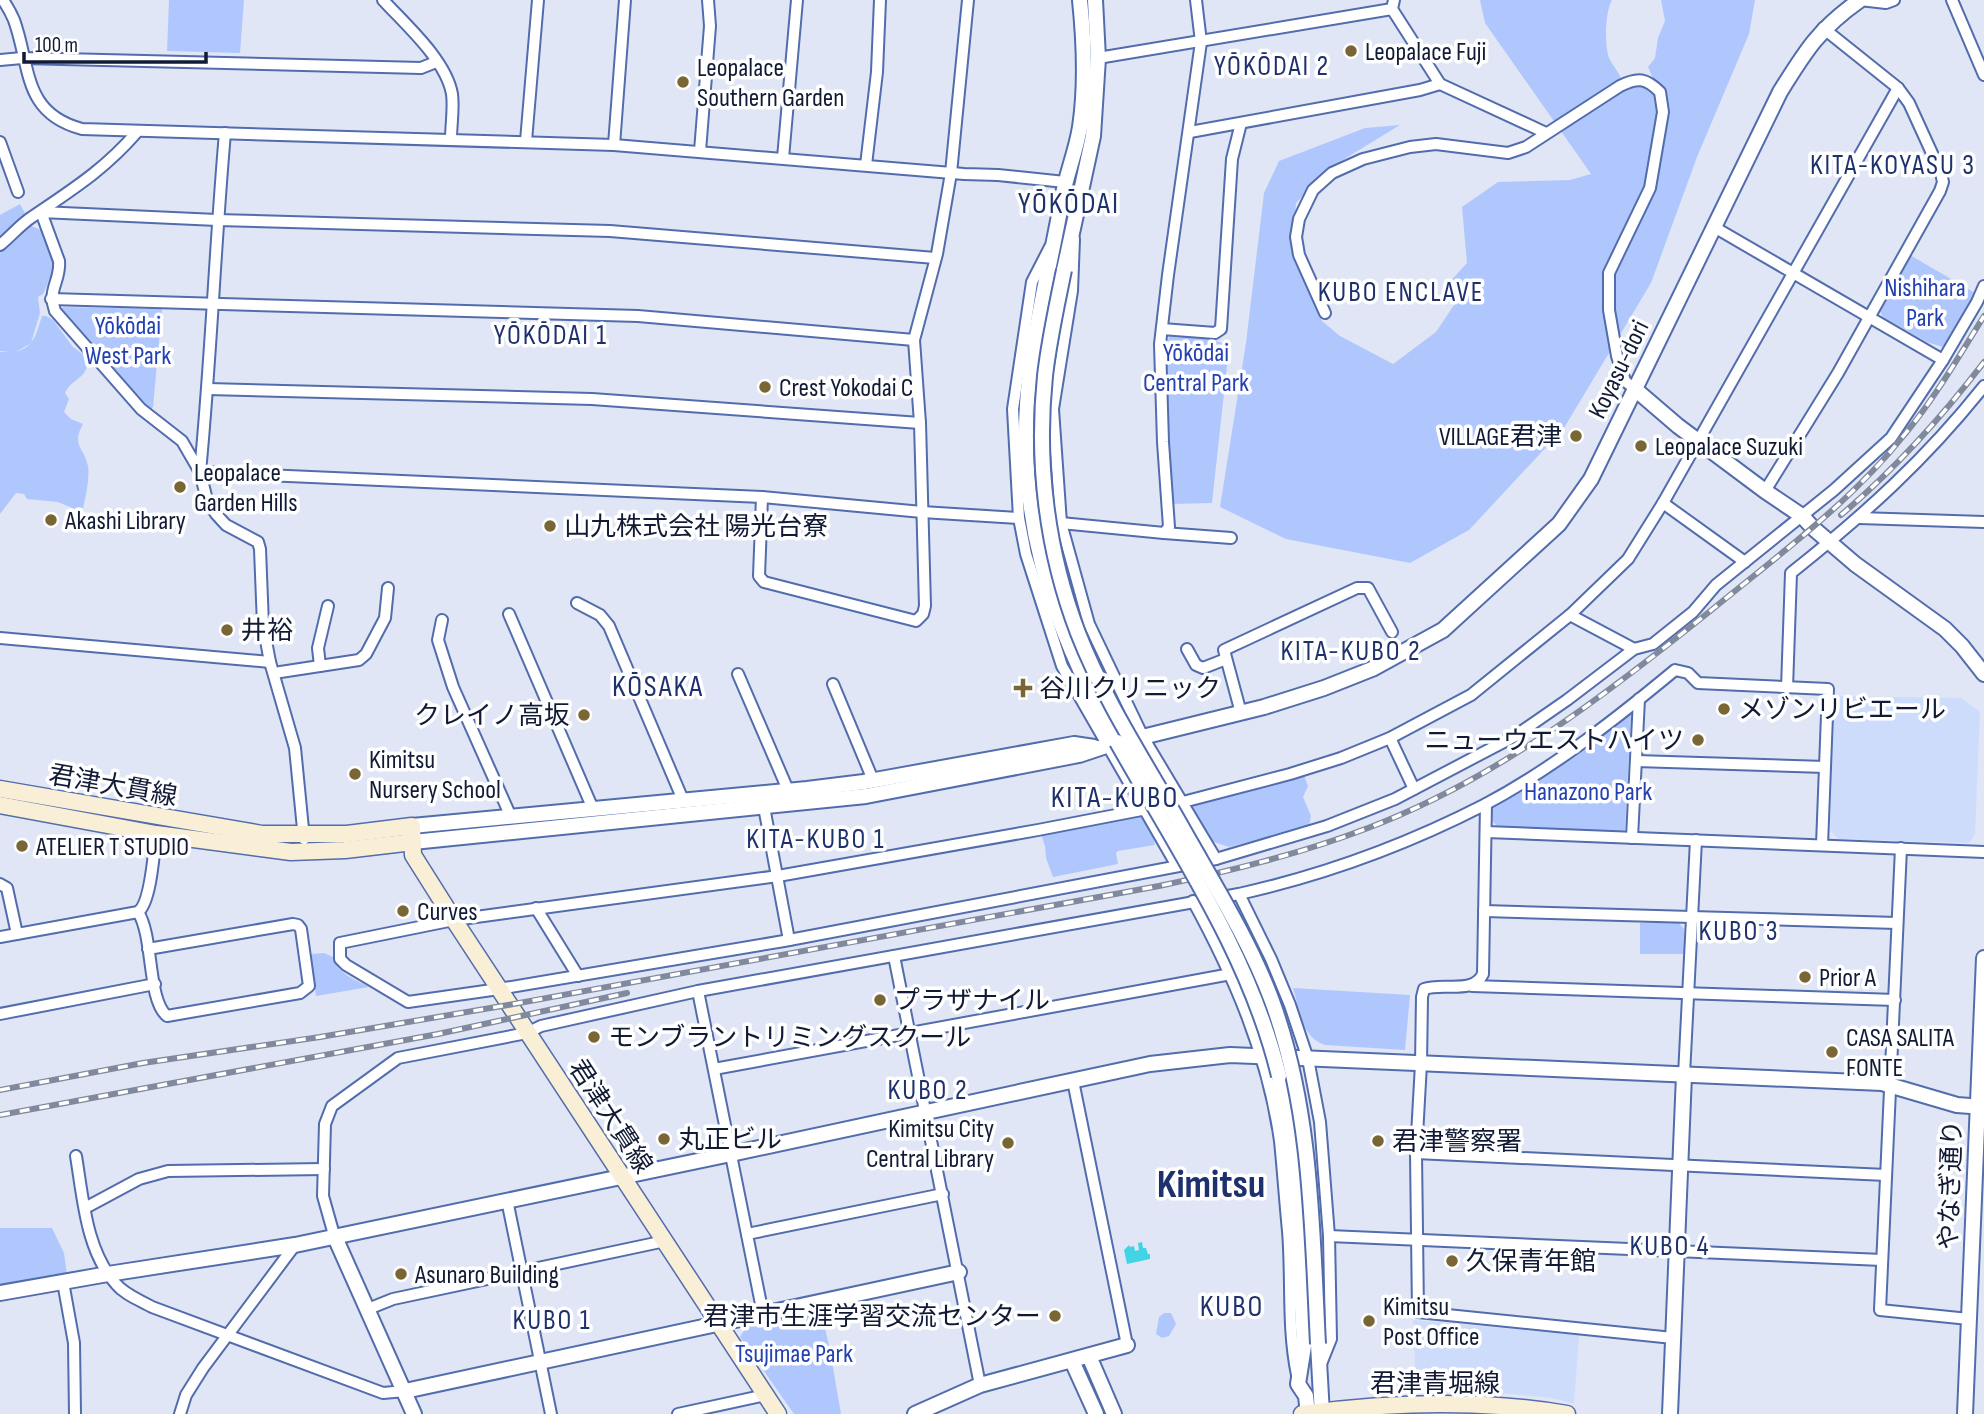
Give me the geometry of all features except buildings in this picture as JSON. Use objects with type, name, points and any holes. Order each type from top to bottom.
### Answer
[{"type":"main road","name":"君津大貫線","points":[[0,789],[345,850],[412,834],[413,855],[454,920],[778,1414]]},
{"type":"main road","name":"君津大貫線","points":[[0,805],[156,834],[244,847],[304,844]]},
{"type":"main road","name":"君津青堀線","points":[[1302,1414],[1411,1403],[1472,1404],[1567,1414]]},
{"type":"street","points":[[3,0],[14,19],[29,83],[39,102],[51,116],[64,124],[82,129],[614,145],[1009,176],[1065,183]]},
{"type":"street","points":[[383,0],[424,43],[449,83],[452,96],[451,139]]},
{"type":"street","points":[[526,141],[538,0]]},
{"type":"street","points":[[614,145],[625,0]]},
{"type":"street","points":[[700,151],[710,26],[708,0]]},
{"type":"street","points":[[783,158],[797,0]]},
{"type":"street","points":[[866,165],[877,72],[880,0]]},
{"type":"street","points":[[762,497],[759,576],[764,582],[916,621],[923,614],[922,512],[914,340],[935,258],[951,173],[968,0]]},
{"type":"street","points":[[1080,0],[1080,128],[1065,183],[1055,239],[1057,270],[1042,411],[1044,485],[1050,533],[1060,577],[1092,665],[1254,958],[1290,1059],[1306,1146],[1311,1345],[1298,1384]]},
{"type":"street","points":[[1057,270],[1073,226],[1093,136],[1098,58],[1095,0]]},
{"type":"street","points":[[1164,533],[1169,527],[1160,344],[1201,42],[1196,0]]},
{"type":"street","points":[[1838,15],[1852,0]]},
{"type":"street","points":[[1860,0],[1886,4],[1894,0]]},
{"type":"street","name":"Koyasu-dori","points":[[1103,747],[1241,713],[1324,688],[1372,669],[1443,630],[1559,524],[1591,479],[1785,83],[1823,28],[1860,0]]},
{"type":"street","points":[[1952,0],[1984,75]]},
{"type":"street","points":[[1098,58],[1201,42],[1393,5],[1440,84],[1546,133]]},
{"type":"street","points":[[1765,491],[1870,317],[1943,182],[1909,103],[1898,88],[1823,28]]},
{"type":"street","points":[[0,60],[22,58],[421,68],[436,62]]},
{"type":"street","points":[[1325,313],[1299,255],[1296,237],[1299,219],[1313,190],[1332,173],[1363,159],[1409,147],[1436,144],[1508,153],[1526,147],[1633,79],[1644,79],[1660,92],[1663,112],[1650,188],[1608,273],[1609,310],[1617,356],[1625,381],[1697,440],[1802,516],[1856,564],[1945,629],[1984,674]]},
{"type":"street","points":[[1190,132],[1420,90],[1440,84]]},
{"type":"street","points":[[1898,88],[1663,503],[1628,559],[1570,615],[1471,695],[1390,738],[1290,774],[1183,802],[778,876],[454,920],[340,943],[340,959],[408,1002],[499,989],[789,940],[1216,859],[1327,826],[1395,800],[1515,736],[1634,649],[1653,644],[1693,612],[1716,585],[1834,491],[1891,438],[1943,360],[1984,286]]},
{"type":"street","points":[[1162,329],[1215,333],[1221,329],[1232,159],[1241,123]]},
{"type":"street","points":[[0,245],[31,217],[72,192],[114,159],[137,132]]},
{"type":"street","points":[[200,472],[225,132]]},
{"type":"street","points":[[0,142],[18,192]]},
{"type":"street","points":[[41,212],[217,220],[610,231],[935,258]]},
{"type":"street","points":[[41,212],[60,268],[51,299],[55,311],[141,410],[182,441],[200,472],[207,499],[216,514],[226,525],[258,542],[263,625],[295,748],[304,844]]},
{"type":"street","points":[[1073,226],[1075,254],[1072,291],[1053,409],[1061,523],[1089,624],[1143,737],[1216,859]]},
{"type":"street","points":[[1714,227],[1943,360]]},
{"type":"street","points":[[1055,239],[1031,282],[1013,409],[1019,518],[1026,554],[1062,666],[1103,747],[1145,810],[1177,866]]},
{"type":"street","points":[[51,299],[638,316],[914,340]]},
{"type":"street","points":[[1787,688],[1791,573],[1859,519],[1937,443],[1984,386]]},
{"type":"street","points":[[208,389],[592,400],[919,423]]},
{"type":"street","points":[[200,472],[762,497],[1019,518]]},
{"type":"street","points":[[1663,503],[1745,562]]},
{"type":"street","points":[[1859,519],[1984,522]]},
{"type":"street","points":[[1061,523],[1231,538]]},
{"type":"street","points":[[0,638],[272,667],[320,666],[359,660],[366,654],[385,618],[388,588]]},
{"type":"street","points":[[1241,713],[1224,650],[1357,588],[1368,588],[1392,632]]},
{"type":"street","points":[[577,603],[600,615],[609,626],[683,800]]},
{"type":"street","points":[[320,666],[318,648],[328,606]]},
{"type":"street","points":[[509,614],[593,809]]},
{"type":"street","points":[[1570,615],[1634,649]]},
{"type":"street","points":[[442,620],[438,640],[453,687],[512,817]]},
{"type":"street","points":[[1187,649],[1196,665],[1203,667],[1226,659]]},
{"type":"street","points":[[414,1414],[334,1235],[325,1205],[327,1114],[332,1106],[398,1058],[527,1033],[541,1026],[698,990],[1239,894],[1294,881],[1360,859],[1442,825],[1486,803],[1576,746],[1675,670],[1688,673],[1698,683],[1828,689],[1822,845]]},
{"type":"street","points":[[738,674],[788,790]]},
{"type":"street","points":[[833,684],[873,780]]},
{"type":"street","points":[[1632,838],[1639,699]]},
{"type":"street","points":[[1390,738],[1414,789]]},
{"type":"street","points":[[412,834],[512,817],[873,780],[1074,744],[1103,747]]},
{"type":"street","points":[[412,834],[764,807],[866,796],[1079,755],[1103,747]]},
{"type":"street","points":[[1636,761],[1825,767]]},
{"type":"street","points":[[1472,986],[1479,982],[1483,974],[1486,803]]},
{"type":"street","points":[[764,807],[789,940]]},
{"type":"street","points":[[1486,832],[1984,852]]},
{"type":"street","points":[[0,937],[143,909],[156,834]]},
{"type":"street","points":[[1670,1414],[1696,840]]},
{"type":"street","points":[[1901,848],[1880,1310],[1969,1319]]},
{"type":"street","points":[[0,884],[7,888],[17,934]]},
{"type":"street","points":[[1239,894],[1271,959],[1308,1059],[1320,1122],[1329,1236],[1331,1339],[1320,1366],[1315,1413]]},
{"type":"street","points":[[1193,901],[1231,974],[1261,1057],[1279,1139],[1288,1235],[1291,1346],[1298,1384],[1315,1413]]},
{"type":"street","points":[[536,908],[578,976]]},
{"type":"street","points":[[1484,911],[1897,923]]},
{"type":"street","points":[[138,912],[142,919],[160,1010],[167,1016],[300,993],[309,986],[301,929],[298,925],[148,949]]},
{"type":"street","points":[[894,956],[980,1385]]},
{"type":"street","name":"やなぎ通り","points":[[1965,1414],[1981,1107],[1984,958]]},
{"type":"street","points":[[714,1069],[1231,974]]},
{"type":"street","points":[[0,1014],[155,984]]},
{"type":"street","points":[[1673,1338],[1418,1312],[1416,1153],[1424,989],[1432,986],[1472,986],[1895,1000]]},
{"type":"street","points":[[698,990],[763,1314]]},
{"type":"street","points":[[0,1293],[295,1245],[1168,1060],[1230,1055],[1524,1066],[1889,1085],[1942,1101],[1981,1107]]},
{"type":"street","points":[[915,1414],[944,1408],[980,1385],[1127,1345],[1073,1081]]},
{"type":"street","points":[[1416,1153],[1885,1175]]},
{"type":"street","points":[[76,1156],[95,1248],[116,1285],[152,1307],[383,1393],[405,1391],[959,1272]]},
{"type":"street","points":[[85,1208],[139,1179],[168,1171],[324,1169]]},
{"type":"street","points":[[747,1234],[943,1194]]},
{"type":"street","points":[[507,1200],[551,1414]]},
{"type":"street","points":[[1329,1236],[1882,1260]]},
{"type":"street","points":[[368,1309],[379,1302],[665,1241]]},
{"type":"street","points":[[180,1414],[186,1395],[203,1368],[295,1245]]},
{"type":"street","points":[[63,1282],[74,1343],[75,1414]]},
{"type":"street","points":[[1311,1345],[1320,1366]]},
{"type":"street","points":[[1088,1356],[1114,1414]]},
{"type":"street","points":[[1072,1361],[1096,1414]]},
{"type":"street","points":[[678,1414],[766,1395]]},
{"type":"shaded area","points":[[1833,696],[1961,698],[1980,712],[1975,834],[1971,841],[1838,839],[1830,830]]},
{"type":"shaded area","points":[[1142,1242],[1143,1248],[1150,1254],[1150,1259],[1127,1264],[1124,1250],[1129,1245],[1134,1246],[1135,1251],[1139,1250],[1138,1243]]},
{"type":"shaded area","points":[[1413,1320],[1579,1335],[1574,1404],[1552,1398],[1416,1388]]},
{"type":"green space","points":[[169,0],[244,0],[240,53],[167,51]]},
{"type":"green space","points":[[1480,0],[1612,0],[1606,30],[1610,60],[1622,80],[1633,81],[1651,89],[1653,79],[1648,67],[1655,58],[1658,38],[1665,21],[1661,0],[1755,0],[1749,34],[1697,157],[1651,283],[1564,428],[1469,530],[1410,563],[1286,539],[1220,507],[1246,343],[1264,193],[1279,161],[1365,128],[1400,125],[1328,169],[1296,203],[1292,252],[1322,321],[1340,336],[1393,364],[1436,332],[1456,302],[1445,287],[1467,263],[1462,207],[1498,182],[1570,180],[1591,174],[1485,23]]},
{"type":"green space","points":[[20,204],[27,217],[0,244],[0,215]]},
{"type":"green space","points":[[29,225],[41,230],[55,267],[43,294],[38,297],[40,313],[31,342],[42,316],[46,316],[53,320],[88,363],[84,373],[65,393],[69,399],[64,412],[71,419],[83,424],[78,442],[88,471],[82,512],[58,502],[27,499],[24,494],[16,493],[0,514],[0,352],[10,352],[0,351],[0,251],[21,229]]},
{"type":"green space","name":"Nishihara Park","points":[[1910,255],[1975,293],[1946,346],[1927,342],[1883,317],[1879,310],[1906,256]]},
{"type":"green space","name":"Yōkōdai West Park","points":[[63,307],[162,309],[153,407],[149,410],[60,311]]},
{"type":"green space","name":"Yōkōdai Central Park","points":[[1169,334],[1207,338],[1229,347],[1212,503],[1173,504],[1165,364]]},
{"type":"green space","name":"Hanazono Park","points":[[1627,712],[1631,715],[1625,830],[1497,826],[1493,822],[1490,805]]},
{"type":"green space","points":[[1300,774],[1304,776],[1308,786],[1303,797],[1311,816],[1309,826],[1229,847],[1211,841],[1193,808],[1192,802]]},
{"type":"green space","points":[[1140,815],[1152,830],[1155,845],[1118,851],[1118,864],[1053,877],[1040,831],[1049,824],[1073,817]]},
{"type":"green space","points":[[1678,922],[1684,929],[1684,954],[1640,954],[1640,923]]},
{"type":"green space","points":[[324,953],[333,957],[342,972],[369,987],[316,996],[311,954]]},
{"type":"green space","points":[[1293,988],[1410,995],[1405,1050],[1325,1045],[1317,1041],[1306,1030]]},
{"type":"green space","points":[[0,1228],[52,1228],[64,1253],[67,1275],[0,1289]]},
{"type":"green space","name":"Tsujimae Park","points":[[821,1311],[841,1414],[794,1414],[740,1337],[746,1327]]},
{"type":"green space","points":[[1164,1313],[1171,1313],[1176,1324],[1169,1336],[1162,1338],[1156,1334],[1159,1317]]},
{"type":"railway","points":[[0,1090],[143,1063],[508,1005],[1159,886],[1265,861],[1368,828],[1461,785],[1549,732],[1633,672],[1789,547],[1838,505],[1884,459],[1937,391],[1984,316]]},
{"type":"railway","points":[[1841,515],[1917,442],[1984,362]]},
{"type":"railway","points":[[0,1115],[438,1034],[627,993]]},
{"type":"place","name":"Leopalace Fuji","points":[[1351,51]]},
{"type":"place","name":"Leopalace Southern Garden","points":[[683,82]]},
{"type":"place","name":"Crest Yokodai C","points":[[765,387]]},
{"type":"place","name":"VILLAGE君津","points":[[1576,436]]},
{"type":"place","name":"Leopalace Suzuki","points":[[1641,446]]},
{"type":"place","name":"Leopalace Garden Hills","points":[[180,487]]},
{"type":"place","name":"Akashi Library","points":[[51,520]]},
{"type":"place","name":"山九株式会社 陽光台寮","points":[[550,526]]},
{"type":"place","name":"井裕","points":[[227,630]]},
{"type":"place","name":"谷川クリニック","points":[[1023,688]]},
{"type":"place","name":"メゾンリビエール","points":[[1724,709]]},
{"type":"place","name":"クレイノ高坂","points":[[584,715]]},
{"type":"place","name":"ニューウエストハイツ","points":[[1698,740]]},
{"type":"place","name":"Kimitsu Nursery School","points":[[355,774]]},
{"type":"place","name":"ATELIER T STUDIO","points":[[22,846]]},
{"type":"place","name":"Curves","points":[[403,911]]},
{"type":"place","name":"Prior A","points":[[1805,977]]},
{"type":"place","name":"プラザナイル","points":[[880,1000]]},
{"type":"place","name":"モンブラントリミングスクール","points":[[594,1037]]},
{"type":"place","name":"CASA SALITA FONTE","points":[[1832,1052]]},
{"type":"place","name":"丸正ビル","points":[[664,1139]]},
{"type":"place","name":"君津警察署","points":[[1378,1141]]},
{"type":"place","name":"Kimitsu City Central Library","points":[[1008,1143]]},
{"type":"place","name":"久保青年館","points":[[1452,1261]]},
{"type":"place","name":"Asunaro Building","points":[[401,1274]]},
{"type":"place","name":"君津市生涯学習交流センター","points":[[1055,1316]]},
{"type":"place","name":"Kimitsu Post Office","points":[[1369,1321]]},
{"type":"district","name":"YŌKŌDAI 2","points":[[1272,65]]},
{"type":"district","name":"KITA-KOYASU 3","points":[[1893,164]]},
{"type":"district","name":"YŌKŌDAI","points":[[1069,203]]},
{"type":"district","name":"KUBO ENCLAVE","points":[[1401,291]]},
{"type":"district","name":"YŌKŌDAI 1","points":[[551,334]]},
{"type":"district","name":"KITA-KUBO 2","points":[[1351,650]]},
{"type":"district","name":"KŌSAKA","points":[[658,686]]},
{"type":"district","name":"KITA-KUBO","points":[[1115,797]]},
{"type":"district","name":"KITA-KUBO 1","points":[[816,838]]},
{"type":"district","name":"KUBO 3","points":[[1739,930]]},
{"type":"district","name":"KUBO 2","points":[[928,1089]]},
{"type":"district","name":"Kimitsu","points":[[1211,1183]]},
{"type":"district","name":"KUBO 4","points":[[1670,1245]]},
{"type":"district","name":"KUBO","points":[[1232,1306]]},
{"type":"district","name":"KUBO 1","points":[[552,1319]]}]
